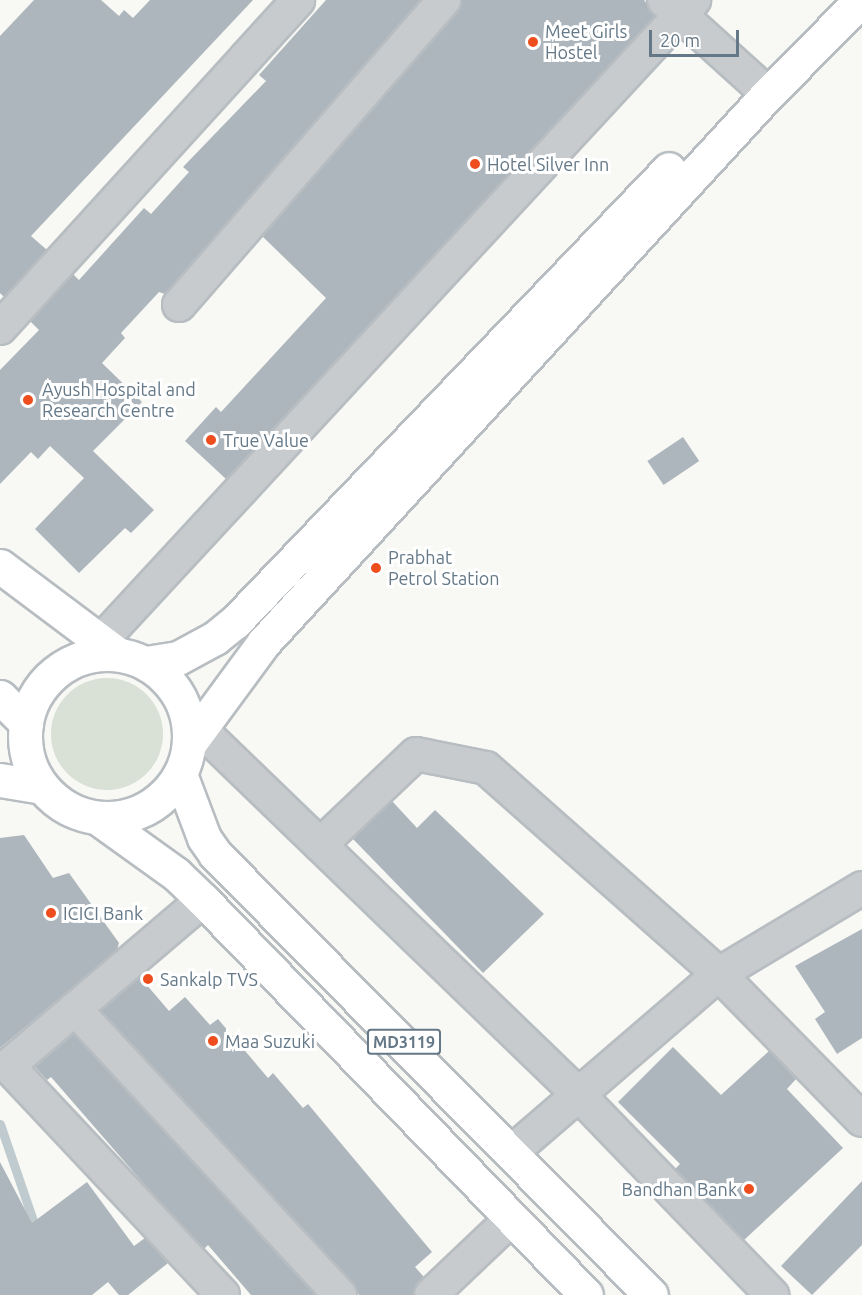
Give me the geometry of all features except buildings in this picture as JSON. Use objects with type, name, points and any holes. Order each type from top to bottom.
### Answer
[{"type":"main road","points":[[17,728],[34,696],[65,666],[84,656],[121,653],[178,658],[215,638],[235,622],[761,87],[851,10]]},
{"type":"main road","points":[[0,697],[17,728],[27,759],[42,788],[67,808],[98,818],[130,815],[159,800],[180,774],[194,736],[264,642],[761,87]]},
{"type":"main road","points":[[0,566],[121,653],[171,683],[186,711],[194,736]]},
{"type":"main road","name":"MD3119","points":[[180,774],[204,838],[214,854],[513,1151],[651,1295]]},
{"type":"main road","points":[[0,780],[42,788]]},
{"type":"main road","name":"MD3119","points":[[98,818],[176,874],[203,900],[586,1295]]},
{"type":"street","points":[[0,328],[298,0]]},
{"type":"street","points":[[179,305],[444,0]]},
{"type":"street","points":[[121,653],[680,5],[761,87]]},
{"type":"street","points":[[194,736],[320,845],[580,1096],[772,1295]]},
{"type":"street","points":[[320,845],[416,754],[486,768],[719,974],[862,1119]]},
{"type":"street","points":[[513,1151],[580,1096],[719,974],[862,888]]},
{"type":"street","points":[[203,900],[8,1065],[223,1295]]},
{"type":"street","points":[[75,1009],[340,1295]]},
{"type":"street","points":[[431,1295],[511,1219]]},
{"type":"shaded area","points":[[107,678],[128,682],[147,694],[159,713],[163,734],[159,755],[147,774],[128,786],[107,790],[86,786],[67,774],[55,755],[51,734],[55,713],[67,694],[86,682]]},
{"type":"waterway","points":[[0,1124],[37,1232]]},
{"type":"place","name":"Meet Girls Hostel","points":[[533,42]]},
{"type":"place","name":"Hotel Silver Inn","points":[[475,164]]},
{"type":"place","name":"Ayush Hospital and Research Centre","points":[[28,400]]},
{"type":"place","name":"True Value","points":[[211,440]]},
{"type":"place","name":"Prabhat Petrol Station","points":[[376,568]]},
{"type":"place","name":"ICICI Bank","points":[[51,913]]},
{"type":"place","name":"Sankalp TVS","points":[[148,979]]},
{"type":"place","name":"Maa Suzuki","points":[[213,1041]]},
{"type":"place","name":"Bandhan Bank","points":[[749,1189]]}]
